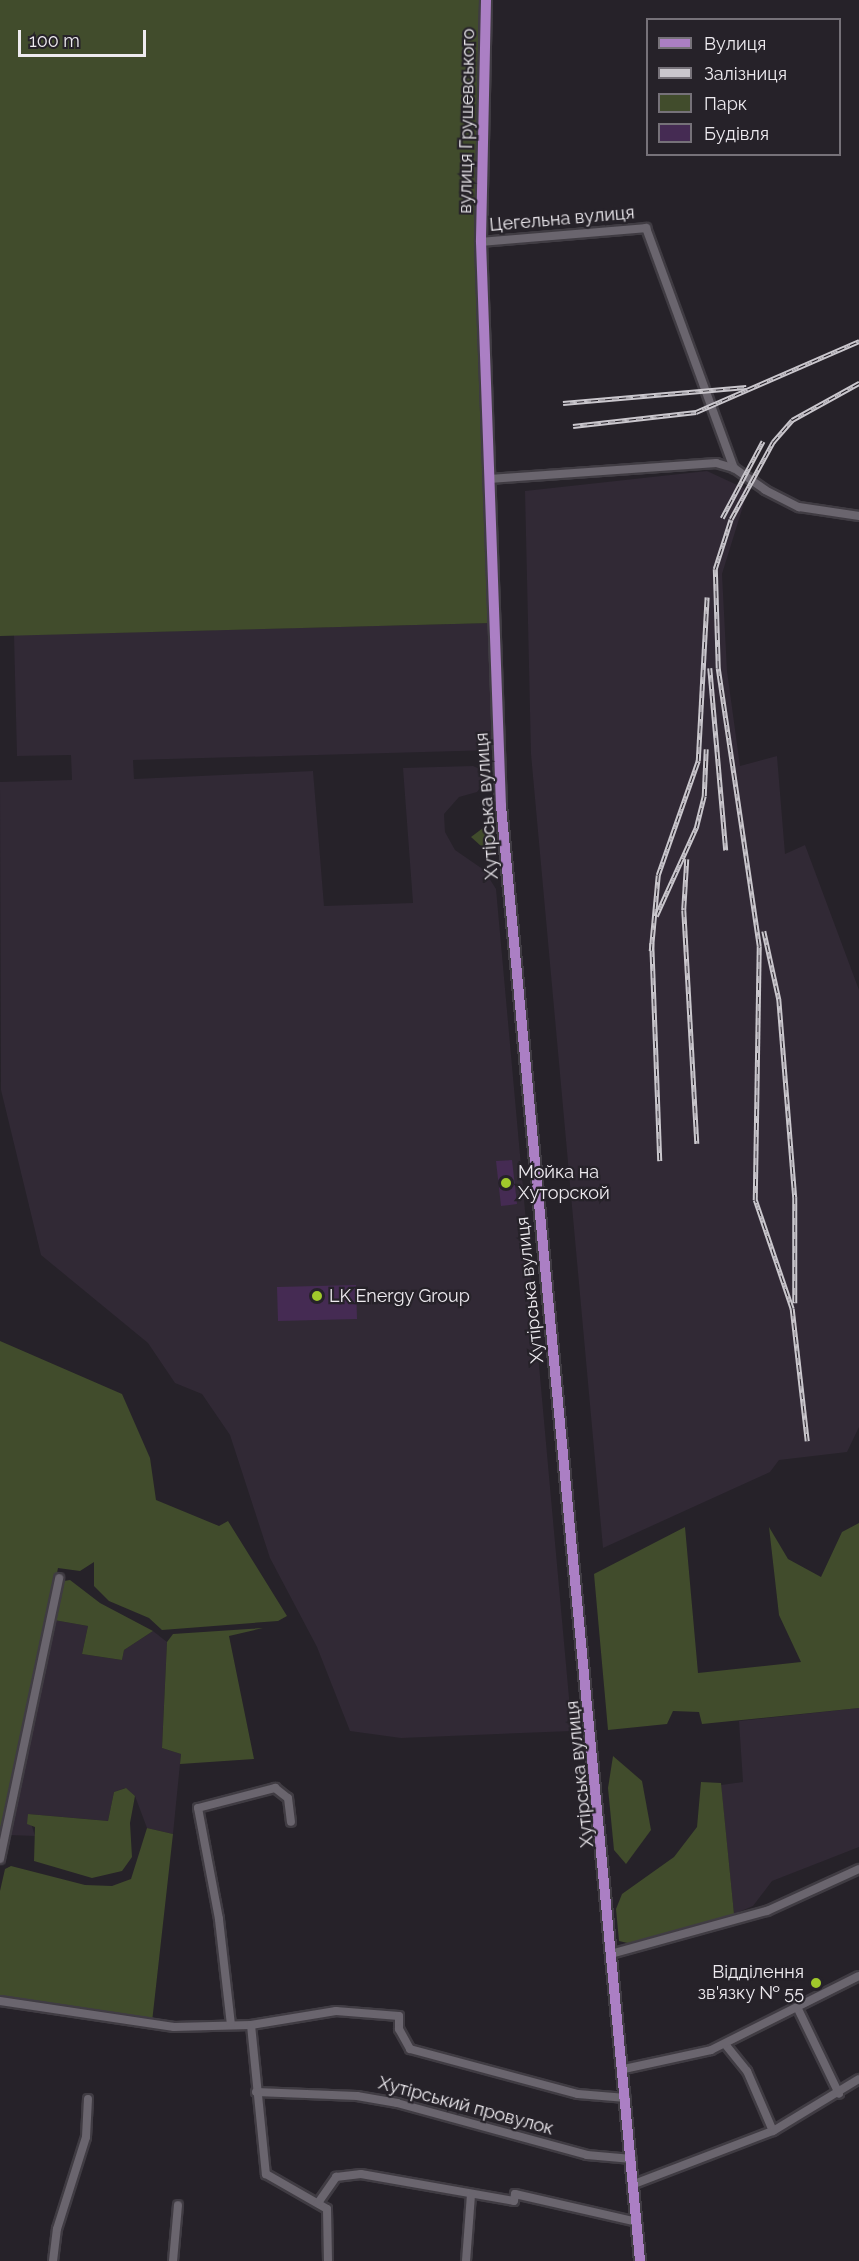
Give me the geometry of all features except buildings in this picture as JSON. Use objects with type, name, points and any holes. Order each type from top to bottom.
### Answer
[{"type":"main road","name":"вулиця Грушевського","points":[[481,242],[486,0]]},
{"type":"main road","name":"Хутірська вулиця","points":[[481,242],[501,806],[526,1100],[614,1953],[640,2261]]},
{"type":"street","name":"Цегельна вулиця","points":[[481,242],[646,228],[734,468]]},
{"type":"street","points":[[489,479],[695,462],[734,468],[799,507],[859,516]]},
{"type":"street","points":[[0,1859],[59,1578]]},
{"type":"street","points":[[231,2025],[219,1919],[198,1808],[275,1788],[288,1798],[291,1822]]},
{"type":"street","points":[[614,1953],[767,1911],[859,1869]]},
{"type":"street","points":[[624,2069],[724,2044],[798,2009],[859,1976]]},
{"type":"street","points":[[0,2001],[174,2027],[251,2025],[336,2011],[399,2016],[399,2029],[410,2049],[578,2094],[626,2098]]},
{"type":"street","points":[[798,2009],[839,2094]]},
{"type":"street","points":[[251,2025],[266,2174],[327,2209],[328,2261]]},
{"type":"street","points":[[724,2044],[747,2071],[773,2131]]},
{"type":"street","points":[[634,2184],[773,2131],[839,2094],[859,2079]]},
{"type":"street","name":"Хутірський провулок","points":[[256,2092],[387,2101],[587,2155],[632,2160]]},
{"type":"street","points":[[52,2261],[57,2229],[86,2138],[88,2099]]},
{"type":"street","points":[[318,2203],[336,2177],[361,2174],[514,2201],[515,2194],[637,2222]]},
{"type":"street","points":[[466,2261],[471,2194]]},
{"type":"street","points":[[173,2261],[178,2205]]},
{"type":"shaded area","points":[[707,471],[748,490],[722,574],[727,671],[740,766],[777,756],[785,854],[805,845],[859,990],[859,1427],[847,1452],[779,1460],[770,1472],[603,1548],[531,754],[525,491]]},
{"type":"shaded area","points":[[492,623],[495,750],[133,760],[134,779],[313,771],[324,906],[413,903],[403,768],[473,766],[491,774],[477,792],[459,797],[444,814],[445,832],[455,850],[484,870],[496,889],[572,1731],[401,1738],[350,1731],[317,1647],[270,1558],[230,1435],[202,1394],[175,1383],[148,1343],[41,1255],[1,1090],[0,782],[72,780],[71,755],[17,756],[14,635]]},
{"type":"shaded area","points":[[54,1620],[88,1626],[82,1654],[122,1660],[124,1650],[153,1631],[167,1642],[162,1748],[181,1754],[173,1834],[147,1828],[135,1796],[125,1788],[114,1792],[108,1821],[28,1814],[35,1836],[9,1835]]},
{"type":"shaded area","points":[[859,1708],[859,1847],[772,1881],[753,1906],[734,1914],[721,1785],[743,1782],[739,1721]]},
{"type":"green space","points":[[0,0],[484,0],[481,179],[492,623],[0,636]]},
{"type":"green space","points":[[483,828],[492,839],[491,855],[471,837]]},
{"type":"green space","points":[[0,1341],[122,1394],[150,1458],[156,1500],[219,1526],[228,1521],[287,1616],[278,1621],[162,1630],[149,1618],[109,1601],[94,1586],[94,1562],[80,1571],[58,1568],[0,1841]]},
{"type":"green space","points":[[859,1523],[859,1708],[702,1724],[699,1712],[673,1711],[667,1724],[608,1730],[594,1574],[685,1527],[698,1673],[801,1662],[779,1615],[769,1527],[788,1559],[821,1577],[842,1532]]},
{"type":"green space","points":[[70,1580],[100,1603],[153,1631],[124,1650],[122,1660],[82,1654],[88,1626],[54,1620],[60,1590],[64,1581]]},
{"type":"green space","points":[[263,1628],[229,1636],[254,1759],[180,1764],[181,1754],[162,1748],[167,1642],[173,1634]]},
{"type":"green space","points":[[613,1756],[642,1781],[651,1830],[626,1864],[614,1850],[608,1788]]},
{"type":"green space","points":[[701,1782],[721,1783],[734,1914],[632,1944],[619,1941],[616,1909],[622,1894],[674,1857],[697,1827]]},
{"type":"green space","points":[[126,1788],[135,1796],[130,1823],[132,1857],[122,1871],[92,1878],[34,1861],[35,1827],[27,1824],[28,1814],[108,1821],[114,1792]]},
{"type":"green space","points":[[147,1828],[173,1834],[152,2022],[0,1997],[0,1891],[5,1869],[11,1866],[85,1885],[112,1886],[131,1879]]},
{"type":"railway","points":[[573,426],[696,412],[859,341]]},
{"type":"railway","points":[[807,1441],[792,1309],[755,1200],[759,946],[718,668],[715,569],[731,519],[773,442],[792,420],[859,383]]},
{"type":"railway","points":[[563,403],[746,387]]},
{"type":"railway","points":[[722,518],[763,441]]},
{"type":"railway","points":[[651,951],[658,875],[698,761],[707,597]]},
{"type":"railway","points":[[710,668],[726,850]]},
{"type":"railway","points":[[656,916],[696,828],[704,796],[706,749]]},
{"type":"railway","points":[[687,859],[684,910],[697,1144]]},
{"type":"railway","points":[[764,931],[779,999],[795,1197],[795,1303]]},
{"type":"railway","points":[[652,943],[660,1161]]},
{"type":"place","name":"Мойка на Хуторской","points":[[506,1183]]},
{"type":"place","name":"LK Energy Group","points":[[317,1296]]},
{"type":"place","name":"Відділення зв'язку № 55","points":[[816,1983]]}]
